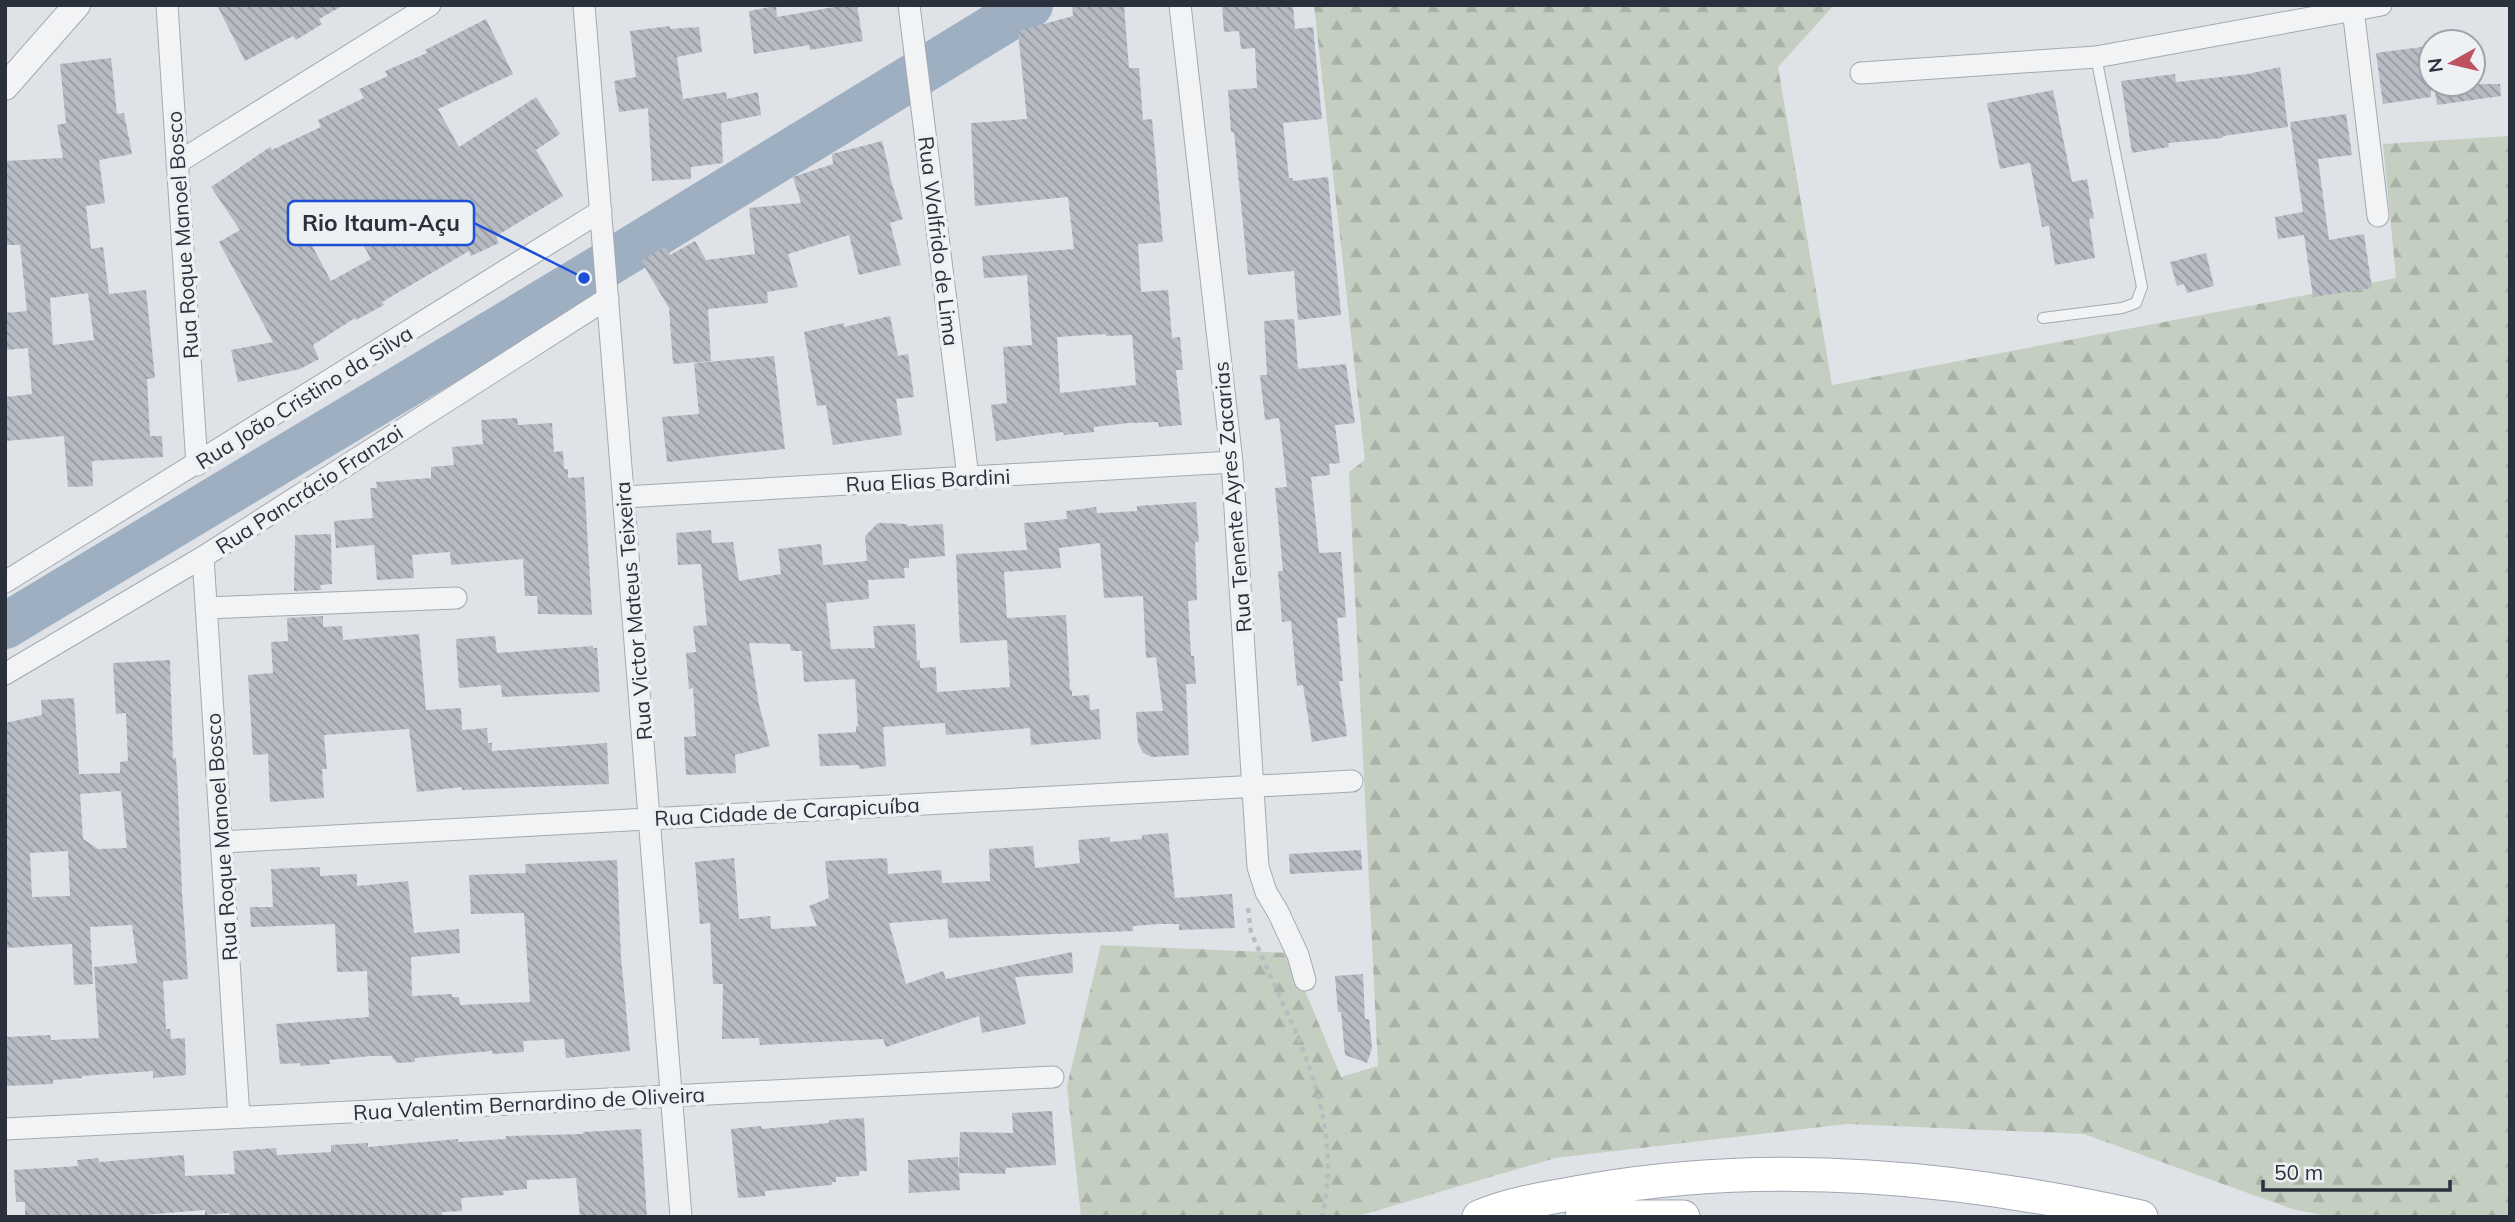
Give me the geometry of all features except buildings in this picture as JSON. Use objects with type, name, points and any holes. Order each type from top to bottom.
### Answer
[{"type":"main road","points":[[1479,1217],[1552,1197],[1643,1182],[1741,1174],[1796,1173],[1879,1177],[2011,1193],[2141,1217]]},
{"type":"main road","points":[[1582,1217],[1683,1217]]},
{"type":"street","points":[[5,87],[77,5]]},
{"type":"street","name":"Rua Roque Manoel Bosco","points":[[167,5],[197,465]]},
{"type":"street","points":[[177,163],[430,5]]},
{"type":"street","name":"Rua Victor Mateus Teixeira","points":[[584,5],[681,1217]]},
{"type":"street","name":"Rua Walfrido de Lima","points":[[909,5],[968,477]]},
{"type":"street","name":"Rua Tenente Ayres Zacarias","points":[[1180,5],[1232,462],[1258,867],[1266,892],[1289,933],[1305,980]]},
{"type":"street","points":[[1861,73],[2096,57],[2381,5]]},
{"type":"street","points":[[2353,9],[2378,216]]},
{"type":"street","name":"Rua João Cristino da Silva","points":[[5,582],[197,465],[601,211]]},
{"type":"street","name":"Rua Pancrácio Franzoi","points":[[5,674],[203,557],[607,289]]},
{"type":"street","name":"Rua Elias Bardini","points":[[624,497],[1232,462]]},
{"type":"street","name":"Rua Roque Manoel Bosco","points":[[203,557],[239,1117]]},
{"type":"street","points":[[206,608],[456,598]]},
{"type":"street","name":"Rua Cidade de Carapicuíba","points":[[221,842],[1352,781]]},
{"type":"street","name":"Rua Valentim Bernardino de Oliveira","points":[[5,1129],[1053,1077]]},
{"type":"lane","points":[[2043,318],[2122,308],[2136,303],[2142,287],[2096,57]]},
{"type":"path","points":[[1258,867],[1249,891],[1251,932],[1316,1083],[1324,1115],[1329,1162],[1322,1217]]},
{"type":"green space","points":[[1314,5],[1834,5],[1778,67],[1832,385],[2396,278],[2383,144],[2510,136],[2510,1217],[2333,1217],[2292,1209],[2084,1134],[1847,1124],[1555,1158],[1355,1217],[1081,1217],[1067,1086],[1101,945],[1289,953],[1341,1077],[1378,1066],[1349,472],[1365,460]]},
{"type":"waterway","points":[[5,626],[584,278],[1030,5]]},
{"type":"place","name":"Rio Itaum-Açu","points":[[584,278]]}]
